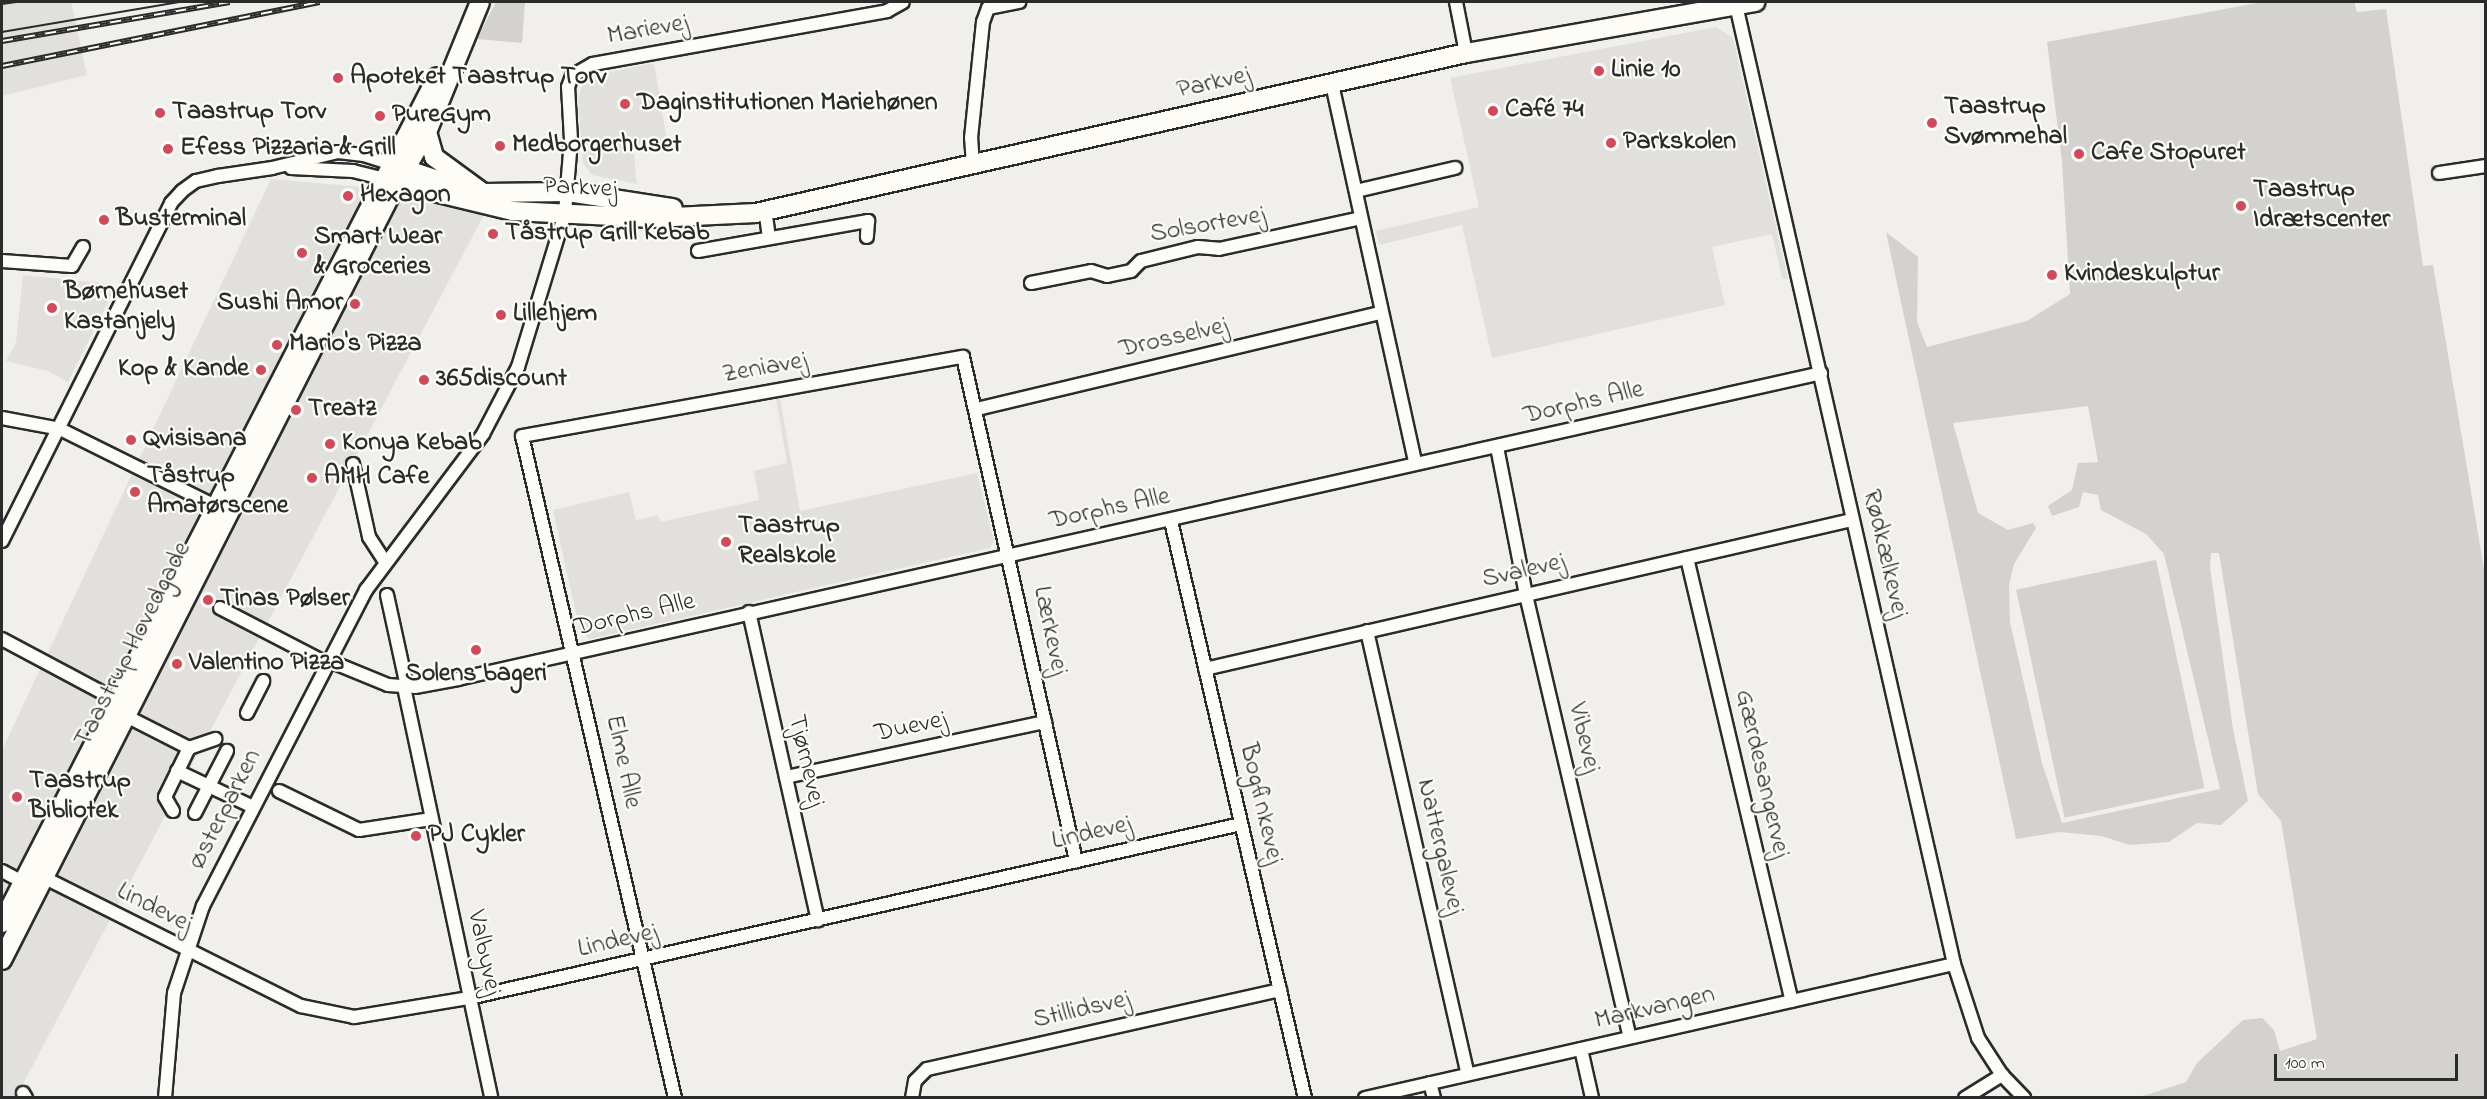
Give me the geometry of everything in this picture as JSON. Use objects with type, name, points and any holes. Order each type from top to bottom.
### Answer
[{"type":"street","name":"Taastrup Hovedgade","points":[[395,174],[427,132],[466,29],[480,2]]},
{"type":"street","name":"Marievej","points":[[565,213],[572,140],[568,87],[582,69],[887,11],[903,2]]},
{"type":"street","points":[[973,165],[971,138],[982,22],[988,8],[1019,2]]},
{"type":"street","points":[[1456,2],[1466,53]]},
{"type":"street","name":"Parkvej","points":[[395,174],[513,211],[713,218],[973,165],[1466,53],[1756,2]]},
{"type":"street","name":"Rødkælkevej","points":[[1736,5],[1954,964],[1978,1038],[2002,1075],[2024,1098]]},
{"type":"street","name":"Taastrup Hovedgade","points":[[2,960],[33,880],[124,708],[395,174],[452,47],[466,29]]},
{"type":"street","points":[[1332,84],[1415,463]]},
{"type":"street","points":[[427,132],[434,157],[483,193]]},
{"type":"street","points":[[2,541],[171,203],[196,181],[345,152],[395,174]]},
{"type":"street","points":[[2439,173],[2486,166]]},
{"type":"street","points":[[272,168],[336,169],[395,174]]},
{"type":"street","points":[[1356,191],[1455,168]]},
{"type":"street","name":"Parkvej","points":[[395,174],[483,193],[568,192],[686,210],[763,209]]},
{"type":"street","points":[[763,209],[769,238]]},
{"type":"street","name":"Østerparken","points":[[165,1098],[168,1032],[186,951],[203,906],[327,662],[385,562],[440,495],[483,434],[505,394],[518,367],[565,213]]},
{"type":"street","name":"Solsortevej","points":[[1031,282],[1091,271],[1107,276],[1131,271],[1141,261],[1198,247],[1219,249],[1361,218]]},
{"type":"street","points":[[698,251],[868,221],[867,237]]},
{"type":"street","points":[[2,261],[72,266],[83,247]]},
{"type":"street","name":"Drosselvej","points":[[977,409],[1381,313]]},
{"type":"street","name":"Zeniavej","points":[[522,436],[960,357],[964,360],[977,409]]},
{"type":"street","name":"Dorphs Alle","points":[[220,608],[327,662],[369,680],[405,687],[575,653],[1010,554],[1171,521],[1415,463],[1497,447],[1821,373]]},
{"type":"street","name":"Lærkevej","points":[[977,409],[1076,861]]},
{"type":"street","points":[[2,418],[60,429],[223,511]]},
{"type":"street","name":"Elme Alle","points":[[522,436],[575,653],[675,1098]]},
{"type":"street","name":"Vibevej","points":[[1497,447],[1526,595],[1630,1037]]},
{"type":"street","points":[[353,464],[369,537],[385,562]]},
{"type":"street","name":"Svalevej","points":[[1205,669],[1852,520]]},
{"type":"street","name":"Bogfinkevej","points":[[1171,521],[1305,1098]]},
{"type":"street","name":"Gærdesangervej","points":[[1687,558],[1792,1001]]},
{"type":"street","points":[[387,595],[405,687]]},
{"type":"street","name":"Tjørnevej","points":[[749,612],[818,920]]},
{"type":"street","name":"Nattergalevej","points":[[1367,631],[1468,1074]]},
{"type":"street","points":[[2,639],[124,708],[189,748]]},
{"type":"street","points":[[247,713],[263,681]]},
{"type":"street","name":"Valbyvej","points":[[405,687],[491,1098]]},
{"type":"street","name":"Duevej","points":[[786,777],[1045,722]]},
{"type":"street","points":[[173,812],[165,797],[189,748],[215,739]]},
{"type":"street","points":[[195,813],[227,751]]},
{"type":"street","points":[[177,771],[253,807]]},
{"type":"street","points":[[279,791],[359,830],[431,819]]},
{"type":"street","name":"Lindevej","points":[[2,871],[33,880],[311,1010],[335,1016],[376,1016],[470,998],[1241,824]]},
{"type":"street","name":"Taastrup Hovedgade","points":[[2,923],[33,880]]},
{"type":"street","name":"Markvangen","points":[[1365,1098],[1954,964]]},
{"type":"street","name":"Stillidsvej","points":[[912,1098],[915,1081],[927,1069],[1280,990]]},
{"type":"street","points":[[1581,1049],[1592,1098]]},
{"type":"street","points":[[1965,1098],[2002,1075]]},
{"type":"street","points":[[1430,1083],[1434,1098]]},
{"type":"shaded area","points":[[2,2],[71,2],[87,75],[2,96]]},
{"type":"shaded area","points":[[496,2],[525,2],[522,43],[477,39]]},
{"type":"shaded area","points":[[2262,2],[2354,2],[2357,12],[2386,9],[2423,266],[2433,265],[2485,575],[2485,1097],[2140,1097],[2186,1082],[2197,1063],[2243,1020],[2262,1018],[2274,1030],[2280,1051],[2317,1039],[2281,821],[2258,794],[2219,553],[2211,553],[2210,568],[2233,729],[2248,801],[2221,825],[2197,823],[2169,842],[2130,845],[2101,836],[2059,832],[2016,839],[1886,232],[1918,257],[1917,322],[1927,347],[2027,321],[2070,294],[2062,161],[2047,42]],"holes":[[[2088,406],[2098,462],[2078,463],[2072,490],[2048,506],[2052,516],[2079,507],[2083,492],[2098,495],[2101,510],[2146,534],[2164,554],[2220,789],[2062,823],[2042,763],[2010,622],[2009,585],[2014,564],[2036,528],[2033,523],[2008,530],[1978,513],[1953,423]]]},
{"type":"shaded area","name":"Parkskolen","points":[[1716,27],[1733,38],[1788,280],[1782,278],[1772,234],[1712,247],[1725,305],[1492,358],[1462,225],[1379,245],[1376,231],[1479,207],[1450,78]]},
{"type":"shaded area","points":[[654,63],[667,141],[633,147],[637,184],[592,175],[583,163],[578,100],[582,85],[595,75]]},
{"type":"shaded area","points":[[271,179],[393,190],[486,211],[16,1097],[2,1098],[2,750]]},
{"type":"shaded area","points":[[23,275],[110,284],[114,290],[68,382],[48,371],[6,361],[16,343]]},
{"type":"shaded area","points":[[780,398],[800,511],[977,473],[994,541],[990,548],[590,639],[580,632],[553,510],[629,492],[636,520],[658,515],[661,522],[759,500],[754,471],[787,463],[776,399]]},
{"type":"shaded area","points":[[2156,560],[2204,788],[2065,818],[2016,590]]},
{"type":"tram line","points":[[2,4],[16,2]]},
{"type":"tram line","points":[[2,32],[180,2]]},
{"type":"railway","points":[[2,41],[230,2]]},
{"type":"railway","points":[[2,66],[320,2]]},
{"type":"place","name":"Linie 10","points":[[1599,71]]},
{"type":"place","name":"Apoteket Taastrup Torv","points":[[338,78]]},
{"type":"place","name":"Daginstitutionen Mariehønen","points":[[625,104]]},
{"type":"place","name":"Café 74","points":[[1493,111]]},
{"type":"place","name":"Taastrup Torv","points":[[160,113]]},
{"type":"place","name":"PureGym","points":[[380,116]]},
{"type":"place","name":"Taastrup Svømmehal","points":[[1932,123]]},
{"type":"place","name":"Parkskolen","points":[[1611,143]]},
{"type":"place","name":"Medborgerhuset","points":[[500,146]]},
{"type":"place","name":"Efess Pizzaria & Grill","points":[[168,149]]},
{"type":"place","name":"Cafe Stopuret","points":[[2079,154]]},
{"type":"place","name":"Hexagon","points":[[348,196]]},
{"type":"place","name":"Taastrup Idrætscenter","points":[[2241,206]]},
{"type":"place","name":"Busterminal","points":[[104,220]]},
{"type":"place","name":"Tåstrup Grill Kebab","points":[[493,234]]},
{"type":"place","name":"Smart Wear & Groceries","points":[[302,253]]},
{"type":"place","name":"Kvindeskulptur","points":[[2052,275]]},
{"type":"place","name":"Sushi Amor","points":[[355,304]]},
{"type":"place","name":"Børnehuset Kastanjely","points":[[52,308]]},
{"type":"place","name":"Lillehjem","points":[[501,315]]},
{"type":"place","name":"Mario's Pizza","points":[[277,345]]},
{"type":"place","name":"Kop & Kande","points":[[261,370]]},
{"type":"place","name":"365discount","points":[[424,380]]},
{"type":"place","name":"Treatz","points":[[296,410]]},
{"type":"place","name":"Qvisisana","points":[[131,440]]},
{"type":"place","name":"Konya Kebab","points":[[330,444]]},
{"type":"place","name":"AMH Cafe","points":[[312,478]]},
{"type":"place","name":"Tåstrup Amatørscene","points":[[135,492]]},
{"type":"place","name":"Taastrup Realskole","points":[[726,542]]},
{"type":"place","name":"Tinas Pølser","points":[[208,600]]},
{"type":"place","name":"Solens bageri","points":[[476,650]]},
{"type":"place","name":"Valentino Pizza","points":[[177,664]]},
{"type":"place","name":"Taastrup Bibliotek","points":[[17,797]]},
{"type":"place","name":"PJ Cykler","points":[[416,836]]}]
